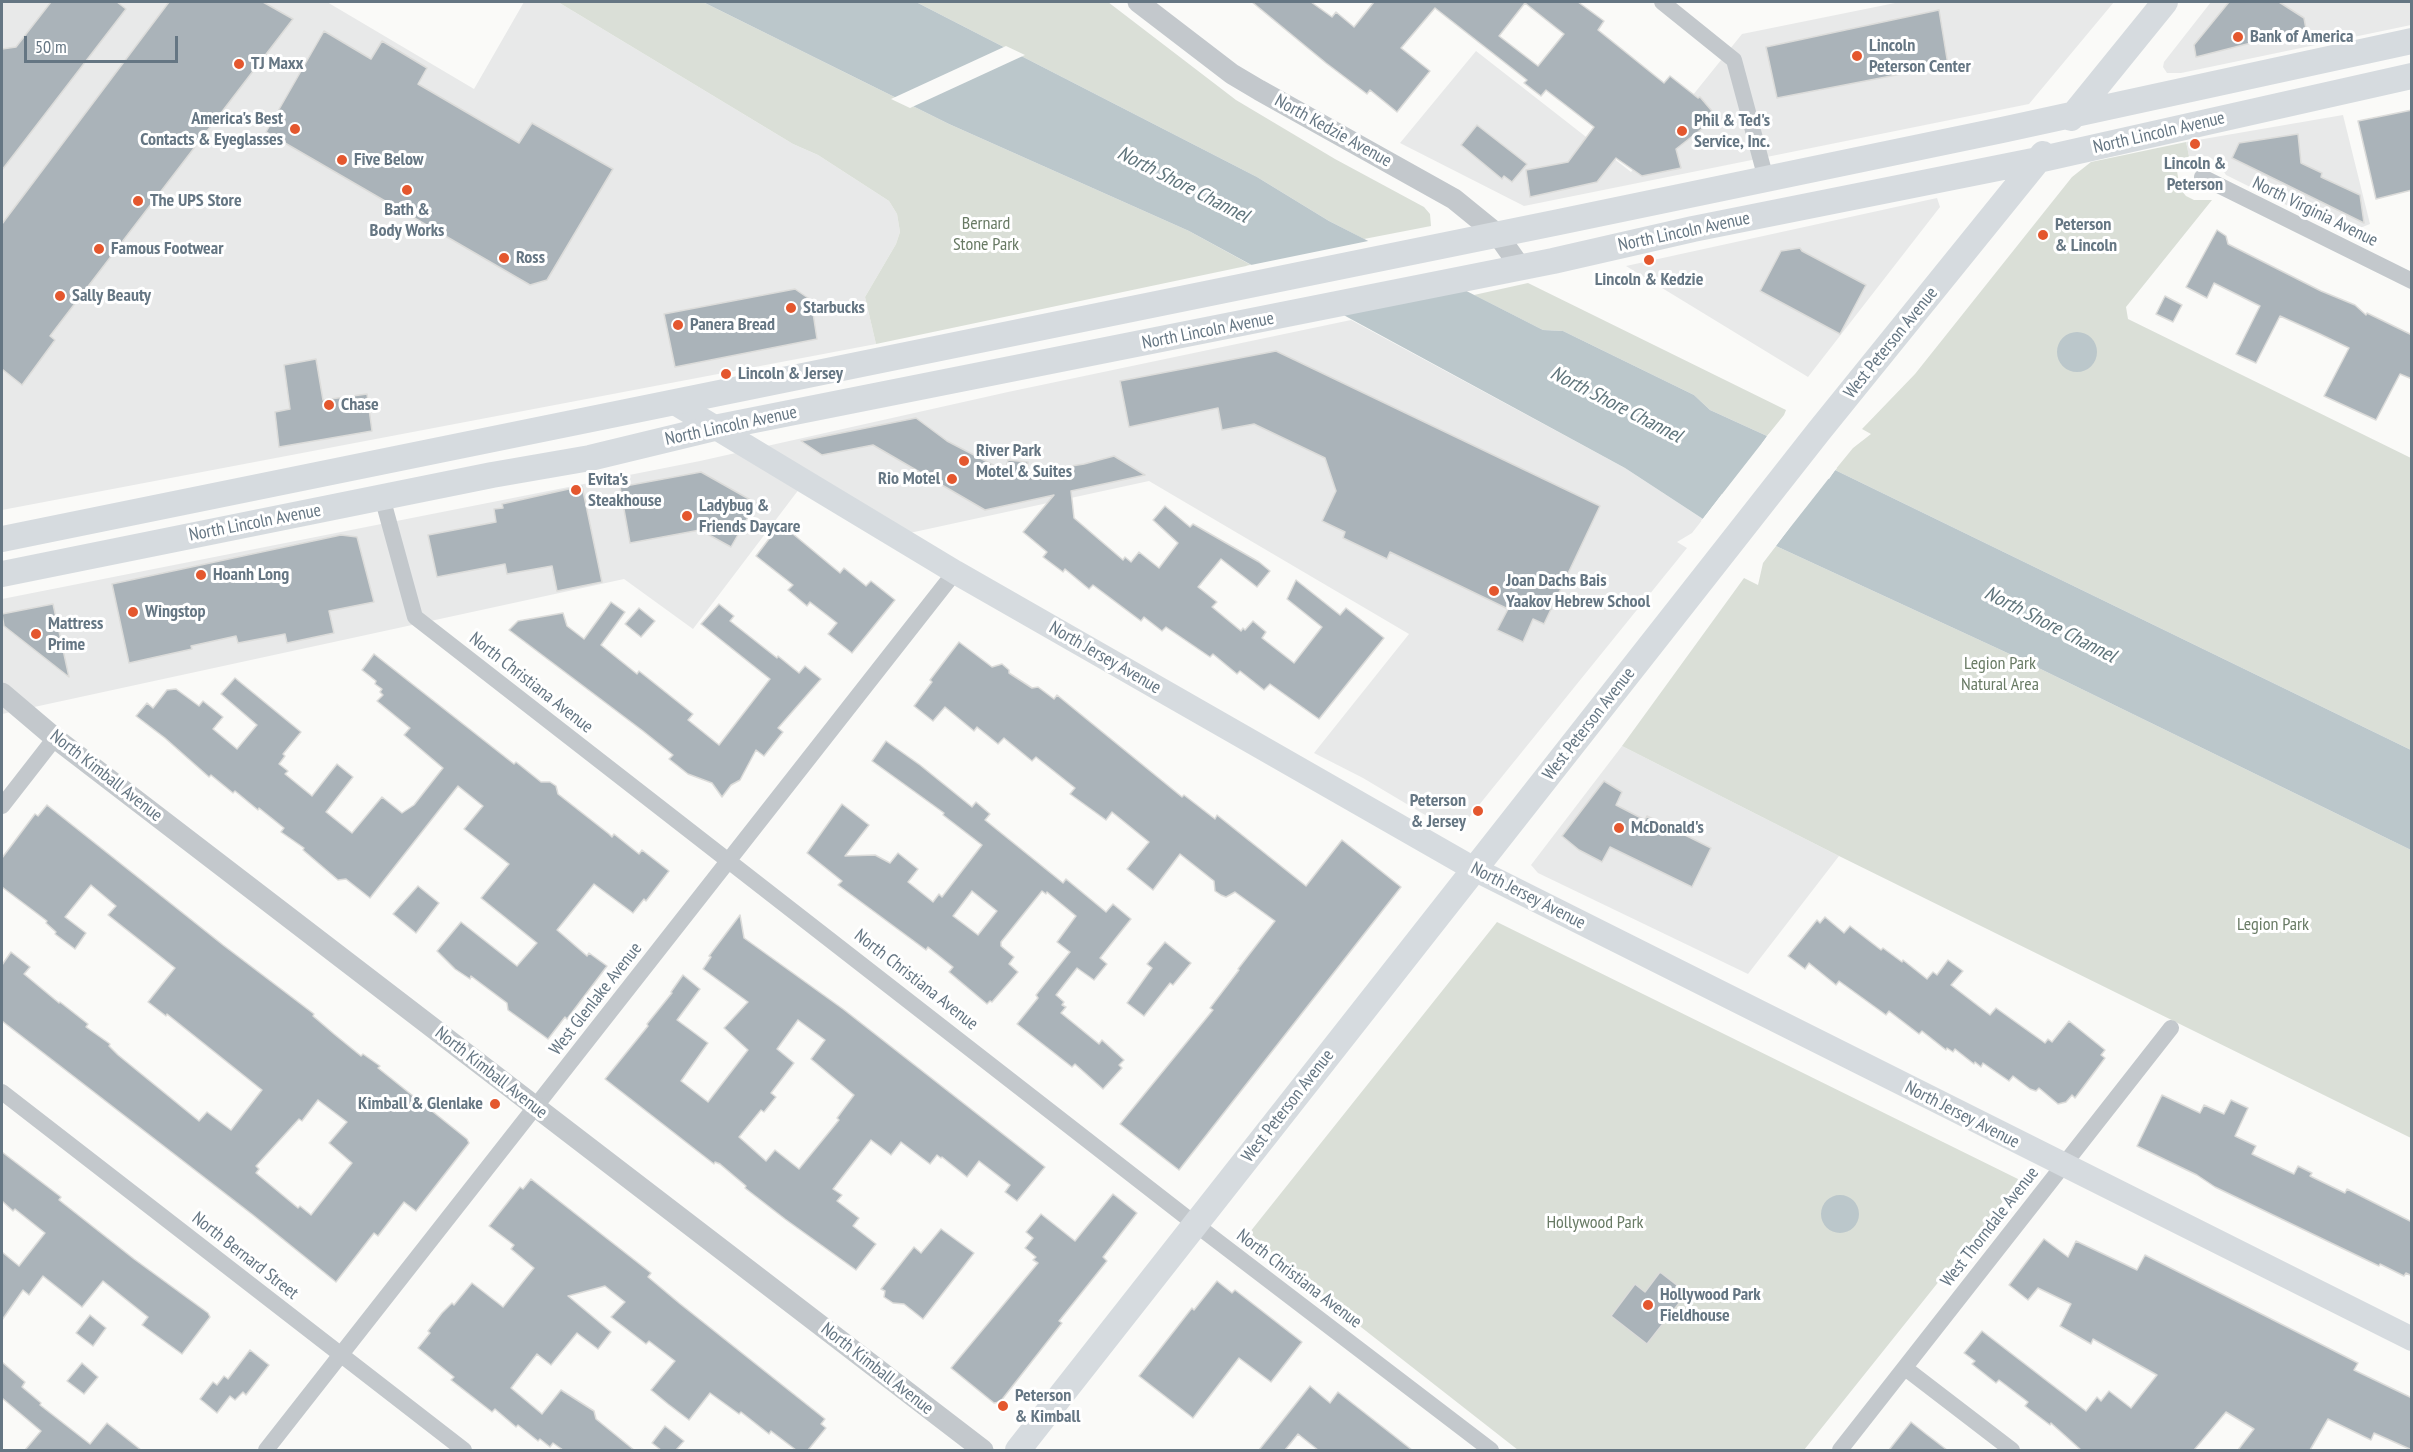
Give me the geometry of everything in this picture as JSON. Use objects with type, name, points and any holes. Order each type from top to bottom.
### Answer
[{"type":"main road","name":"West Peterson Avenue","points":[[1018,1450],[1819,431],[2164,2]]},
{"type":"main road","name":"North Lincoln Avenue","points":[[2,539],[1198,297],[1766,179],[2412,40]]},
{"type":"main road","name":"North Lincoln Avenue","points":[[2,574],[382,497],[591,458],[714,428],[1521,268],[1694,230],[2038,160],[2412,76]]},
{"type":"main road","name":"North Jersey Avenue","points":[[673,402],[956,572],[1474,869],[2412,1339]]},
{"type":"street","name":"North Kedzie Avenue","points":[[1137,2],[1232,74],[1454,198],[1497,234],[1521,268]]},
{"type":"street","points":[[1662,2],[1734,60],[1766,179]]},
{"type":"street","name":"North Virginia Avenue","points":[[2202,177],[2412,281]]},
{"type":"street","name":"North Christiana Avenue","points":[[382,497],[415,616],[1195,1224],[1491,1450]]},
{"type":"street","name":"West Glenlake Avenue","points":[[266,1450],[956,572]]},
{"type":"street","name":"North Kimball Avenue","points":[[2,693],[55,738],[983,1450]]},
{"type":"street","points":[[2,806],[55,738]]},
{"type":"street","name":"West Thorndale Avenue","points":[[1840,1450],[2171,1028]]},
{"type":"street","name":"North Bernard Street","points":[[2,1092],[464,1450]]},
{"type":"street","points":[[1905,1368],[2012,1450]]},
{"type":"shaded area","points":[[2,2],[327,2],[474,89],[524,2],[558,2],[793,144],[818,155],[889,201],[897,214],[900,232],[896,244],[865,297],[876,344],[2,510]]},
{"type":"shaded area","points":[[1900,2],[2114,2],[2029,104],[1524,206],[1400,143],[1476,51],[1631,172],[1742,34]]},
{"type":"shaded area","points":[[2211,2],[2411,2],[2411,25],[2181,73],[2167,73],[2163,67],[2164,62]]},
{"type":"shaded area","points":[[2343,115],[2370,224],[2345,234],[2226,175],[2219,164],[2208,156],[2189,156],[2186,142]]},
{"type":"shaded area","points":[[1937,198],[1940,207],[1808,377],[1626,266]]},
{"type":"shaded area","points":[[1351,320],[1625,468],[1703,519],[1692,533],[1677,542],[1687,548],[1462,826],[1455,830],[1447,828],[1363,778],[1314,753],[1409,634],[1149,481],[905,534],[809,476],[693,629],[624,579],[2,714],[2,599],[700,461],[1008,392]]},
{"type":"shaded area","points":[[1622,746],[1839,856],[1748,974],[1538,873],[1531,865]]},
{"type":"green space","name":"Bernard Stone Park","points":[[558,2],[703,2],[949,124],[1189,231],[1251,265],[876,344],[865,297],[896,244],[900,232],[897,214],[889,201],[818,155],[793,144]]},
{"type":"green space","points":[[916,2],[1108,2],[1236,100],[1335,159],[1424,207],[1430,214],[1431,226],[1364,239],[1329,221],[1257,177]]},
{"type":"green space","points":[[2186,142],[2189,156],[2177,171],[2180,189],[2194,200],[2212,200],[2126,307],[2128,319],[2411,458],[2411,750],[1835,470],[1853,448],[1871,434],[1862,429],[1915,374],[2072,177],[2091,162]]},
{"type":"green space","points":[[1528,283],[1786,410],[1784,415],[1767,436],[1710,410],[1694,395],[1563,331],[1543,330],[1474,295]]},
{"type":"green space","name":"Legion Park","points":[[1776,546],[2014,656],[2411,850],[2411,1138],[1839,856],[1622,746],[1744,578],[1758,585],[1763,563]]},
{"type":"green space","name":"Hollywood Park","points":[[1497,922],[2020,1180],[1804,1450],[1518,1450],[1246,1237]]},
{"type":"water","name":"North Shore Channel","points":[[703,2],[916,2],[1257,177],[1329,221],[1543,330],[1563,331],[1694,395],[1710,410],[1767,436],[1761,445],[1829,479],[1835,470],[2411,750],[2411,850],[2014,656],[1776,546],[1790,527],[1722,494],[1703,519],[1625,468],[1189,231],[949,124]]},
{"type":"water","points":[[2077,332],[2091,338],[2097,352],[2091,366],[2077,372],[2063,366],[2057,352],[2063,338]]},
{"type":"water","points":[[1840,1195],[1853,1201],[1859,1214],[1853,1227],[1840,1233],[1827,1227],[1821,1214],[1827,1201]]},
{"type":"pier","points":[[1006,46],[1025,55],[910,108],[891,99]]},
{"type":"pier","points":[[1373,240],[1470,289],[1339,316],[1246,266]]},
{"type":"pier","points":[[1769,434],[1770,437],[1765,444],[1827,475],[1833,468],[1837,468],[1774,548],[1773,545],[1786,528],[1723,498],[1705,521],[1701,521]]},
{"type":"building","points":[[51,2],[117,2],[126,9],[2,170],[2,49],[16,47]]},
{"type":"building","points":[[169,2],[263,2],[293,19],[50,336],[55,340],[22,385],[2,369],[2,224]]},
{"type":"building","points":[[1252,2],[1311,2],[1332,17],[1336,12],[1354,27],[1374,2],[1578,2],[1604,21],[1598,30],[1664,83],[1670,76],[1698,98],[1700,97],[1717,117],[1676,149],[1681,168],[1642,176],[1616,158],[1597,182],[1530,197],[1526,170],[1568,162],[1594,127],[1546,90],[1541,96],[1524,83],[1527,80],[1435,8],[1401,48],[1430,71],[1397,112],[1370,90],[1367,94]],"holes":[[[1525,3],[1564,34],[1538,66],[1499,36]]]},
{"type":"building","name":"Bank of America","points":[[2229,2],[2279,2],[2304,18],[2306,29],[2196,57],[2194,45]]},
{"type":"building","name":"Lincoln Peterson Center","points":[[1939,10],[1948,65],[1777,98],[1766,47]]},
{"type":"building","points":[[324,31],[371,59],[382,41],[427,68],[418,84],[519,143],[532,123],[613,169],[547,280],[530,285],[266,132]]},
{"type":"building","points":[[2412,110],[2412,190],[2376,199],[2358,121]]},
{"type":"building","points":[[1477,125],[1527,164],[1512,182],[1504,176],[1502,179],[1461,145]]},
{"type":"building","points":[[2298,134],[2301,163],[2322,173],[2321,177],[2360,195],[2364,223],[2232,158],[2239,143]]},
{"type":"building","points":[[2217,230],[2226,236],[2228,244],[2321,291],[2355,305],[2366,315],[2367,313],[2412,335],[2412,379],[2400,374],[2376,420],[2324,396],[2349,348],[2320,334],[2280,316],[2256,363],[2236,354],[2260,306],[2214,283],[2207,298],[2186,287]]},
{"type":"building","points":[[1800,248],[1866,285],[1840,334],[1760,291],[1781,251]]},
{"type":"building","points":[[795,289],[811,300],[817,339],[675,367],[664,314]]},
{"type":"building","points":[[2165,296],[2182,305],[2173,322],[2156,314]]},
{"type":"building","points":[[1276,351],[1600,506],[1544,624],[1533,619],[1523,642],[1497,630],[1508,609],[1390,552],[1387,559],[1343,538],[1345,532],[1322,521],[1336,491],[1325,458],[1254,424],[1222,430],[1218,408],[1129,427],[1120,381]]},
{"type":"building","name":"Chase","points":[[316,359],[323,400],[367,394],[372,431],[279,447],[275,412],[290,409],[284,365]]},
{"type":"building","points":[[916,418],[947,441],[1005,471],[1008,460],[1028,462],[1027,473],[1084,464],[1114,456],[1145,475],[1071,491],[1074,518],[1123,560],[1125,557],[1131,562],[1139,552],[1159,568],[1178,543],[1153,520],[1165,506],[1190,527],[1193,524],[1259,562],[1270,571],[1257,587],[1221,559],[1198,587],[1217,602],[1212,607],[1241,631],[1253,621],[1266,632],[1262,638],[1294,663],[1322,627],[1287,599],[1296,580],[1340,615],[1346,608],[1384,638],[1319,719],[1270,684],[1264,690],[1240,671],[1237,674],[1213,654],[1210,657],[1166,627],[1162,631],[1144,617],[1141,621],[1093,585],[1089,589],[1065,569],[1063,572],[1043,557],[1047,552],[1023,532],[1054,495],[985,510],[873,445],[822,455],[801,441]]},
{"type":"building","name":"Ladybug & Friends Daycare","points":[[701,472],[756,503],[731,547],[700,530],[630,543],[620,487]]},
{"type":"building","points":[[582,486],[602,582],[557,591],[552,566],[507,574],[505,564],[437,577],[428,535],[496,522],[494,509],[503,508],[502,504]]},
{"type":"building","points":[[778,527],[785,532],[787,529],[840,573],[844,568],[866,586],[871,581],[895,600],[852,653],[828,634],[837,623],[810,602],[807,606],[788,590],[793,585],[756,556]]},
{"type":"building","points":[[341,535],[357,537],[374,602],[329,611],[334,633],[287,643],[285,634],[238,643],[236,636],[191,646],[192,649],[129,663],[112,584]]},
{"type":"building","points":[[611,602],[625,612],[601,645],[637,674],[639,671],[693,714],[688,720],[719,745],[770,679],[701,624],[719,604],[734,616],[730,621],[777,658],[778,656],[799,673],[805,666],[821,679],[778,728],[783,732],[764,756],[756,750],[740,780],[731,785],[722,797],[712,783],[688,774],[669,759],[673,755],[509,630],[518,621],[563,613],[567,626],[584,639]]},
{"type":"building","name":"Mattress Prime","points":[[53,604],[69,677],[4,626],[2,614]]},
{"type":"building","points":[[639,608],[655,621],[641,637],[625,624]]},
{"type":"building","points":[[959,642],[992,667],[1002,664],[1009,670],[1009,673],[1032,688],[1038,687],[1054,699],[1057,695],[1182,797],[1184,795],[1215,819],[1217,815],[1306,886],[1342,840],[1401,887],[1179,1170],[1120,1124],[1213,1010],[1210,1008],[1275,921],[1235,892],[1226,897],[1215,891],[1214,881],[1180,854],[1153,890],[1127,869],[1149,842],[1112,812],[1106,820],[1070,794],[1075,788],[1036,757],[1032,761],[1004,738],[998,744],[977,727],[974,731],[945,707],[933,721],[914,706],[932,682],[930,680]]},
{"type":"building","points":[[374,654],[514,764],[516,762],[541,782],[550,782],[556,786],[558,794],[612,837],[614,834],[639,854],[642,850],[669,871],[646,901],[644,899],[633,913],[594,884],[557,930],[587,956],[589,953],[607,966],[567,1019],[565,1017],[548,1039],[508,1010],[507,1003],[471,976],[470,979],[455,969],[437,951],[461,922],[517,966],[537,943],[481,898],[509,864],[464,829],[483,806],[458,786],[370,898],[346,879],[338,880],[303,850],[304,848],[281,832],[284,828],[235,791],[233,793],[211,775],[209,777],[136,716],[147,703],[153,708],[167,690],[176,689],[199,706],[203,701],[223,717],[213,729],[237,749],[257,725],[221,694],[235,678],[301,732],[283,754],[285,756],[279,764],[288,771],[285,774],[312,796],[337,764],[353,777],[326,812],[352,833],[382,797],[402,813],[414,805],[443,768],[404,735],[410,728],[377,701],[383,695],[380,692],[382,689],[362,670]]},
{"type":"building","points":[[886,741],[972,807],[976,802],[990,814],[985,820],[1063,883],[1066,879],[1106,912],[1113,904],[1131,919],[1100,958],[1107,964],[1094,980],[1077,968],[1056,995],[1066,1007],[1061,1013],[1099,1044],[1102,1040],[1124,1060],[1119,1065],[1122,1068],[1103,1089],[1075,1064],[1072,1067],[1017,1024],[1038,998],[1036,995],[1070,952],[1057,942],[1076,916],[1047,892],[1046,894],[1042,891],[1001,942],[1001,946],[1014,957],[1009,964],[1018,972],[992,1002],[987,1004],[949,972],[953,967],[928,947],[926,950],[838,885],[842,881],[807,853],[842,804],[869,825],[845,856],[875,855],[890,863],[898,853],[918,869],[908,882],[933,902],[939,894],[942,897],[982,845],[943,815],[944,813],[872,761]],"holes":[[[972,891],[997,911],[978,935],[953,916]]]},
{"type":"building","name":"McDonald's","points":[[1604,781],[1622,792],[1616,805],[1645,820],[1647,816],[1711,848],[1692,887],[1610,847],[1602,862],[1579,850],[1562,836]]},
{"type":"building","points":[[47,805],[314,1014],[313,1016],[361,1056],[363,1054],[380,1066],[378,1068],[467,1139],[469,1143],[416,1211],[404,1202],[378,1236],[374,1233],[336,1282],[2,1021],[2,965],[11,952],[30,967],[24,974],[88,1024],[86,1027],[110,1044],[109,1046],[118,1055],[199,1121],[207,1112],[231,1130],[262,1090],[167,1014],[166,1016],[148,1002],[175,968],[108,915],[116,906],[91,885],[65,917],[86,933],[75,949],[55,934],[56,932],[46,923],[47,921],[2,887],[2,858],[35,814],[38,816]],"holes":[[[318,1100],[347,1122],[329,1143],[352,1163],[311,1215],[300,1206],[298,1208],[256,1173],[259,1169],[256,1166],[299,1119],[302,1121]]]},
{"type":"building","points":[[418,886],[439,903],[416,933],[393,914]]},
{"type":"building","points":[[740,915],[744,938],[843,1009],[1045,1167],[1017,1201],[1005,1192],[1010,1185],[979,1161],[967,1177],[937,1155],[930,1164],[901,1142],[891,1155],[871,1140],[833,1189],[842,1195],[837,1201],[859,1218],[853,1226],[876,1244],[856,1270],[785,1219],[745,1188],[746,1186],[720,1164],[715,1162],[714,1164],[605,1079],[648,1026],[647,1024],[683,975],[700,989],[677,1020],[708,1043],[681,1081],[708,1102],[748,1050],[724,1028],[748,1002],[703,969],[711,957],[709,956]],"holes":[[[798,1020],[825,1040],[811,1059],[854,1095],[837,1118],[839,1120],[799,1169],[775,1150],[766,1161],[739,1137],[761,1110],[764,1112],[776,1097],[771,1093],[794,1063],[777,1049]]]},
{"type":"building","points":[[1825,917],[1844,933],[1850,926],[1881,950],[1883,948],[1902,962],[1903,960],[1927,979],[1933,972],[1937,975],[1948,960],[1963,971],[1951,985],[1990,1015],[1996,1008],[2045,1043],[2048,1039],[2052,1042],[2069,1021],[2105,1050],[2101,1055],[2105,1058],[2075,1098],[2072,1095],[2066,1102],[2058,1104],[2039,1088],[2036,1091],[2030,1089],[2013,1076],[2009,1081],[1983,1063],[1981,1067],[1975,1062],[1974,1064],[1955,1049],[1953,1052],[1947,1048],[1946,1050],[1922,1031],[1919,1034],[1889,1011],[1886,1015],[1839,981],[1836,985],[1809,963],[1805,969],[1788,956],[1817,920],[1820,923]]},
{"type":"building","points":[[1165,942],[1191,963],[1173,985],[1170,983],[1144,1016],[1127,1003],[1152,968],[1147,964]]},
{"type":"building","points":[[2162,1095],[2200,1113],[2204,1105],[2224,1114],[2231,1100],[2248,1108],[2235,1136],[2256,1146],[2252,1154],[2294,1174],[2298,1166],[2312,1173],[2310,1176],[2345,1193],[2347,1189],[2412,1222],[2412,1276],[2406,1273],[2404,1276],[2380,1264],[2379,1266],[2215,1187],[2197,1175],[2137,1146]]},
{"type":"building","points":[[2,1152],[61,1197],[59,1200],[134,1259],[208,1313],[210,1317],[182,1354],[142,1325],[148,1317],[103,1281],[82,1307],[43,1276],[29,1295],[23,1290],[2,1320],[2,1252],[19,1266],[45,1233],[2,1201]]},
{"type":"building","points":[[531,1179],[651,1273],[648,1277],[825,1419],[821,1424],[826,1428],[808,1450],[796,1450],[771,1431],[769,1434],[741,1412],[739,1414],[710,1393],[689,1420],[668,1404],[651,1390],[675,1361],[649,1341],[646,1344],[611,1317],[625,1302],[605,1286],[568,1296],[611,1332],[598,1349],[577,1333],[551,1365],[537,1354],[511,1388],[542,1414],[561,1390],[594,1411],[596,1419],[634,1450],[563,1450],[553,1443],[550,1447],[540,1439],[538,1441],[518,1425],[516,1427],[495,1409],[492,1412],[451,1380],[454,1377],[418,1348],[442,1313],[452,1303],[454,1305],[472,1283],[503,1307],[534,1268],[511,1249],[514,1245],[489,1226],[520,1187],[523,1189]]},
{"type":"building","points":[[1113,1194],[1137,1213],[1103,1257],[1107,1261],[1059,1321],[1062,1323],[1000,1402],[994,1403],[951,1368],[1038,1263],[1033,1260],[1036,1257],[1025,1248],[1033,1238],[1026,1232],[1041,1214],[1075,1241]]},
{"type":"building","points":[[941,1229],[974,1253],[923,1319],[904,1304],[893,1303],[884,1297],[885,1291],[881,1289],[914,1247],[921,1253]]},
{"type":"building","points":[[2044,1239],[2068,1257],[2076,1241],[2137,1270],[2145,1255],[2358,1363],[2354,1370],[2412,1398],[2412,1450],[2374,1433],[2371,1440],[2328,1419],[2310,1450],[2238,1450],[2254,1429],[2226,1412],[2194,1450],[2081,1450],[2051,1423],[2050,1425],[2025,1406],[2028,1402],[1999,1380],[1996,1383],[1972,1364],[1975,1361],[1964,1353],[1982,1331],[2086,1411],[2097,1397],[2101,1401],[2109,1391],[2131,1408],[2157,1375],[2093,1339],[2091,1344],[2060,1326],[2071,1304],[2038,1288],[2028,1300],[2009,1285]]},
{"type":"building","name":"Hollywood Park Fieldhouse","points":[[1660,1272],[1687,1293],[1647,1344],[1611,1316],[1635,1284],[1645,1292]]},
{"type":"building","points":[[1217,1281],[1232,1293],[1235,1290],[1302,1342],[1271,1382],[1239,1358],[1193,1418],[1139,1376],[1192,1308],[1194,1310]]},
{"type":"building","points":[[90,1315],[106,1328],[93,1346],[76,1333]]},
{"type":"building","points":[[250,1350],[269,1365],[246,1395],[243,1392],[235,1400],[230,1396],[217,1413],[200,1399],[213,1382],[217,1385],[224,1376],[228,1379]]},
{"type":"building","points":[[2,1362],[25,1382],[22,1387],[41,1403],[40,1405],[90,1444],[107,1423],[141,1450],[25,1450],[41,1431],[2,1398]]},
{"type":"building","points":[[82,1363],[98,1377],[84,1394],[67,1381]]},
{"type":"building","points":[[1310,1386],[1330,1403],[1338,1392],[1412,1450],[1318,1450],[1298,1434],[1285,1450],[1259,1450]]},
{"type":"building","points":[[1911,1422],[1926,1434],[1947,1450],[1889,1450]]},
{"type":"building","points":[[665,1426],[684,1441],[676,1450],[661,1450],[652,1443]]},
{"type":"place","name":"Bank of America","points":[[2238,37]]},
{"type":"place","name":"Lincoln Peterson Center","points":[[1857,56]]},
{"type":"place","name":"TJ Maxx","points":[[239,64]]},
{"type":"place","name":"America's Best Contacts & Eyeglasses","points":[[295,129]]},
{"type":"place","name":"Phil & Ted's Service, Inc.","points":[[1682,131]]},
{"type":"place","name":"Lincoln & Peterson","points":[[2195,144]]},
{"type":"place","name":"Five Below","points":[[342,160]]},
{"type":"place","name":"Bath & Body Works","points":[[407,190]]},
{"type":"place","name":"The UPS Store","points":[[138,201]]},
{"type":"place","name":"Peterson & Lincoln","points":[[2043,235]]},
{"type":"place","name":"Famous Footwear","points":[[99,249]]},
{"type":"place","name":"Ross","points":[[504,258]]},
{"type":"place","name":"Lincoln & Kedzie","points":[[1649,260]]},
{"type":"place","name":"Sally Beauty","points":[[60,296]]},
{"type":"place","name":"Starbucks","points":[[791,308]]},
{"type":"place","name":"Panera Bread","points":[[678,325]]},
{"type":"place","name":"Lincoln & Jersey","points":[[726,374]]},
{"type":"place","name":"Chase","points":[[329,405]]},
{"type":"place","name":"River Park Motel & Suites","points":[[964,461]]},
{"type":"place","name":"Rio Motel","points":[[952,479]]},
{"type":"place","name":"Evita's Steakhouse","points":[[576,490]]},
{"type":"place","name":"Ladybug & Friends Daycare","points":[[687,516]]},
{"type":"place","name":"Hoanh Long","points":[[201,575]]},
{"type":"place","name":"Joan Dachs Bais Yaakov Hebrew School","points":[[1494,591]]},
{"type":"place","name":"Wingstop","points":[[133,612]]},
{"type":"place","name":"Mattress Prime","points":[[36,634]]},
{"type":"place","name":"Peterson & Jersey","points":[[1478,811]]},
{"type":"place","name":"McDonald's","points":[[1619,828]]},
{"type":"place","name":"Kimball & Glenlake","points":[[495,1104]]},
{"type":"place","name":"Hollywood Park Fieldhouse","points":[[1648,1305]]},
{"type":"place","name":"Peterson & Kimball","points":[[1003,1406]]},
{"type":"park label","name":"Legion Park Natural Area","points":[[2000,674]]}]
